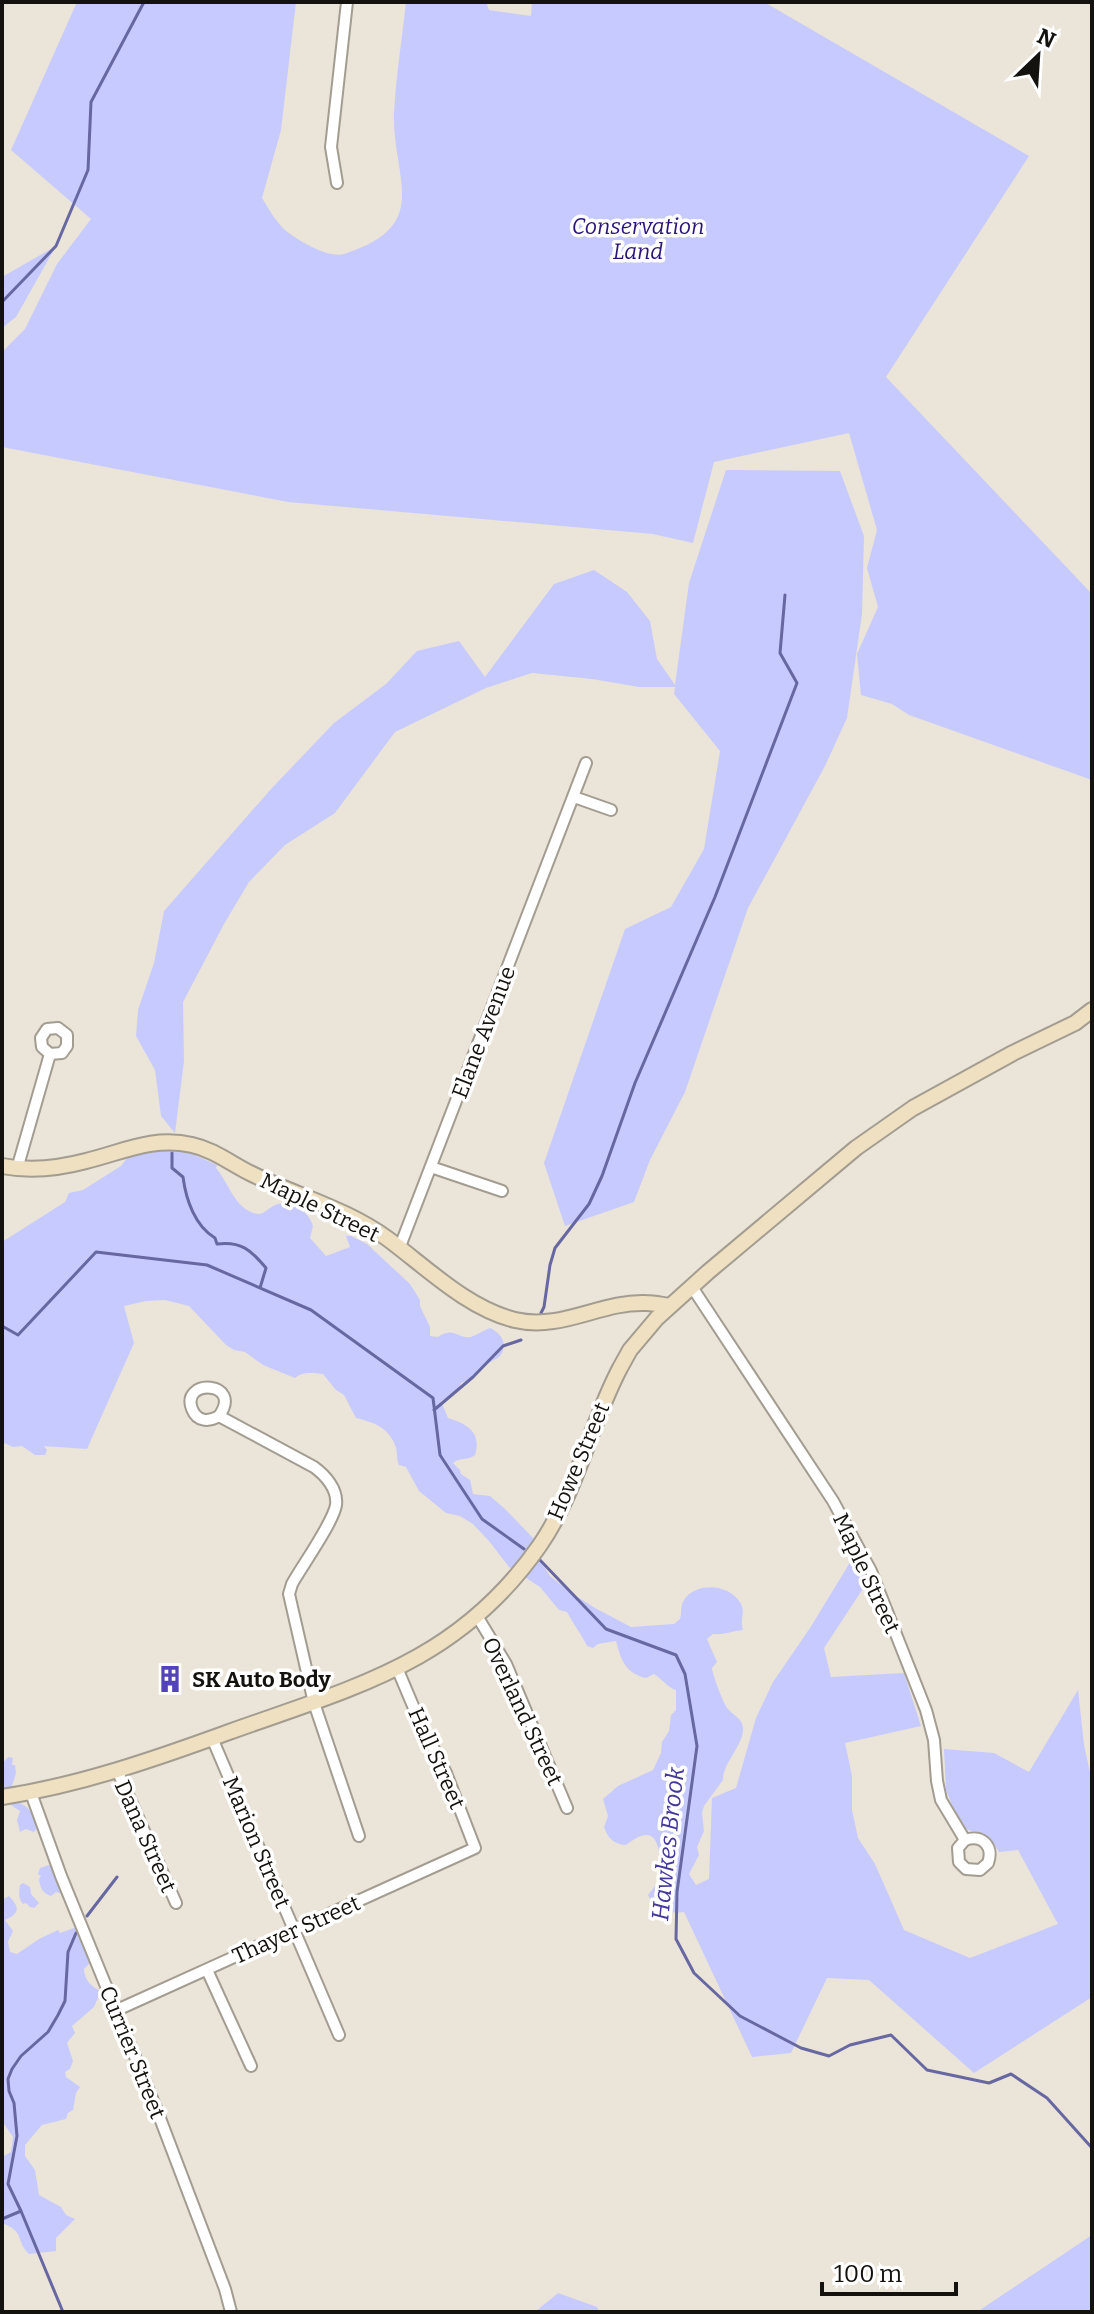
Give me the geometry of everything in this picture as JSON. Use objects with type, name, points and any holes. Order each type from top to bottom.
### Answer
[{"type":"street","points":[[337,183],[331,147],[347,2]]},
{"type":"street","name":"Elane Avenue","points":[[399,1249],[586,763]]},
{"type":"street","points":[[574,797],[611,810]]},
{"type":"street","name":"Howe Street","points":[[2,1797],[46,1790],[117,1770],[314,1703],[397,1668],[438,1645],[477,1616],[510,1584],[541,1543],[564,1499],[620,1368],[630,1350],[670,1306],[889,1123],[1013,1053],[1075,1023],[1092,1010]]},
{"type":"street","points":[[10,1167],[50,1054]]},
{"type":"street","name":"Maple Street","points":[[10,1167],[84,1162],[154,1142],[191,1145],[218,1154],[254,1175],[351,1217],[496,1314],[517,1320],[565,1321],[645,1302],[670,1306]]},
{"type":"street","points":[[431,1167],[502,1191]]},
{"type":"street","name":"Maple Street","points":[[692,1287],[833,1501],[871,1571],[921,1695],[934,1740],[941,1800],[965,1840]]},
{"type":"street","points":[[219,1416],[314,1467],[326,1476],[334,1492],[336,1505],[289,1594],[314,1703],[359,1836]]},
{"type":"street","name":"Overland Street","points":[[477,1616],[506,1664],[567,1808]]},
{"type":"street","name":"Hall Street","points":[[397,1668],[446,1773],[475,1848]]},
{"type":"street","name":"Marion Street","points":[[212,1738],[339,2035]]},
{"type":"street","name":"Dana Street","points":[[117,1770],[176,1903]]},
{"type":"street","name":"Currier Street","points":[[31,1793],[225,2289],[231,2312]]},
{"type":"street","name":"Thayer Street","points":[[117,2010],[475,1848]]},
{"type":"street","points":[[207,1970],[251,2066]]},
{"type":"green space","name":"Conservation Land","points":[[77,2],[296,2],[281,130],[262,198],[288,232],[330,254],[344,254],[372,242],[390,229],[399,214],[402,197],[394,113],[406,2],[486,2],[489,10],[531,16],[532,2],[764,2],[1029,156],[886,377],[1092,594],[1092,780],[861,695],[857,654],[878,607],[867,568],[877,530],[849,433],[714,462],[693,543],[653,534],[288,502],[2,447],[2,352],[25,329],[57,264],[91,219],[11,150]]},
{"type":"green space","points":[[56,246],[16,317],[2,328],[2,277]]},
{"type":"green space","points":[[726,470],[840,471],[864,536],[862,614],[847,718],[825,766],[748,908],[685,1092],[650,1160],[634,1202],[565,1226],[544,1163],[625,929],[671,907],[704,849],[720,751],[674,694],[675,687],[639,687],[532,673],[486,688],[395,732],[335,813],[285,845],[249,882],[224,924],[183,1002],[184,1061],[175,1133],[161,1116],[155,1070],[136,1036],[138,1010],[154,963],[164,911],[271,789],[334,723],[386,684],[417,651],[459,641],[485,677],[554,584],[594,570],[627,592],[650,621],[657,659],[675,685],[689,583]]},
{"type":"green space","points":[[162,1150],[188,1152],[217,1165],[236,1199],[251,1212],[261,1214],[285,1203],[298,1207],[311,1220],[310,1238],[326,1256],[350,1247],[346,1236],[367,1244],[410,1284],[420,1300],[430,1327],[430,1336],[452,1333],[471,1337],[490,1328],[500,1336],[504,1347],[500,1356],[441,1401],[448,1418],[467,1426],[476,1440],[475,1455],[453,1463],[470,1480],[473,1494],[490,1496],[535,1540],[539,1559],[550,1576],[570,1592],[631,1627],[674,1624],[680,1619],[684,1600],[697,1590],[713,1587],[736,1597],[742,1607],[743,1630],[713,1634],[707,1639],[717,1662],[712,1668],[718,1689],[743,1728],[723,1780],[704,1806],[704,1831],[697,1847],[699,1855],[689,1874],[696,1885],[709,1879],[712,1798],[736,1788],[756,1718],[773,1682],[857,1551],[870,1578],[824,1648],[831,1677],[904,1673],[921,1726],[845,1743],[852,1776],[852,1810],[858,1838],[875,1864],[904,1930],[970,1958],[1058,1924],[1018,1850],[999,1852],[990,1838],[960,1824],[946,1790],[944,1749],[994,1753],[1029,1772],[1078,1690],[1084,1745],[1092,1781],[1092,1997],[974,2073],[869,1980],[827,1978],[791,2053],[752,2057],[684,1912],[663,1910],[654,1905],[648,1895],[663,1876],[656,1841],[646,1835],[626,1845],[621,1844],[612,1840],[604,1827],[608,1816],[603,1799],[618,1786],[653,1770],[669,1731],[671,1715],[676,1710],[676,1690],[654,1674],[646,1678],[633,1673],[622,1660],[616,1641],[593,1648],[587,1646],[567,1612],[559,1610],[540,1587],[509,1567],[473,1524],[460,1516],[446,1513],[419,1491],[406,1467],[399,1465],[396,1448],[388,1434],[374,1424],[356,1418],[344,1395],[323,1374],[305,1373],[295,1378],[263,1365],[245,1352],[226,1345],[189,1306],[165,1300],[146,1301],[124,1306],[134,1343],[87,1449],[44,1446],[47,1450],[45,1455],[35,1455],[22,1446],[13,1447],[2,1442],[2,1242],[65,1202],[69,1193],[83,1190],[121,1166],[127,1158]]},
{"type":"green space","points":[[8,1757],[13,1758],[16,1773],[12,1786],[2,1791],[2,1764]]},
{"type":"green space","points":[[12,1802],[26,1806],[32,1813],[38,1827],[34,1832],[26,1829],[20,1832],[17,1820],[20,1811],[11,1805]]},
{"type":"green space","points":[[49,1865],[56,1871],[64,1892],[62,1894],[56,1892],[51,1896],[41,1887],[40,1868]]},
{"type":"green space","points":[[23,1883],[30,1887],[31,1894],[39,1903],[34,1908],[23,1904],[20,1899],[20,1885]]},
{"type":"green space","points":[[9,1896],[17,1910],[5,1920],[13,1931],[8,1942],[10,1952],[17,1954],[58,1930],[60,1933],[78,1929],[92,1961],[84,1969],[85,1976],[101,1991],[94,2007],[72,2026],[75,2033],[67,2043],[73,2061],[65,2072],[66,2077],[80,2087],[73,2110],[66,2119],[42,2125],[25,2145],[25,2156],[35,2170],[39,2195],[75,2219],[56,2238],[56,2251],[29,2254],[17,2233],[2,2223],[2,2157],[11,2152],[13,2137],[2,2121],[2,1900]]},
{"type":"green space","points":[[1092,2235],[1092,2312],[977,2312]]},
{"type":"green space","points":[[558,2293],[597,2307],[599,2312],[535,2312]]},
{"type":"waterway","points":[[2,302],[56,246],[88,170],[91,102],[144,2]]},
{"type":"waterway","points":[[541,1313],[555,1248],[589,1204],[602,1176],[635,1083],[715,897],[797,683],[780,653],[785,595]]},
{"type":"waterway","points":[[172,1153],[172,1168],[183,1177],[189,1203],[202,1227],[215,1238],[217,1244],[245,1248],[266,1268],[260,1288]]},
{"type":"waterway","name":"Hawkes Brook","points":[[2,1326],[18,1335],[96,1252],[207,1265],[311,1310],[433,1398],[440,1455],[482,1519],[524,1549]]},
{"type":"waterway","points":[[434,1410],[503,1346],[521,1340]]},
{"type":"waterway","name":"Hawkes Brook","points":[[539,1559],[606,1629],[676,1655],[685,1674],[697,1746],[677,1892],[676,1939],[694,1973],[740,2016],[801,2048],[829,2056],[850,2045],[891,2035],[927,2070],[989,2083],[1011,2074],[1047,2098],[1092,2148]]},
{"type":"waterway","points":[[87,1916],[117,1877]]},
{"type":"waterway","points":[[21,2211],[8,2184],[17,2136],[8,2079],[21,2056],[48,2032],[65,2001],[68,1952],[76,1933]]},
{"type":"waterway","points":[[2,2219],[21,2211],[63,2312]]},
{"type":"place","name":"SK Auto Body","points":[[170,1679]]}]
